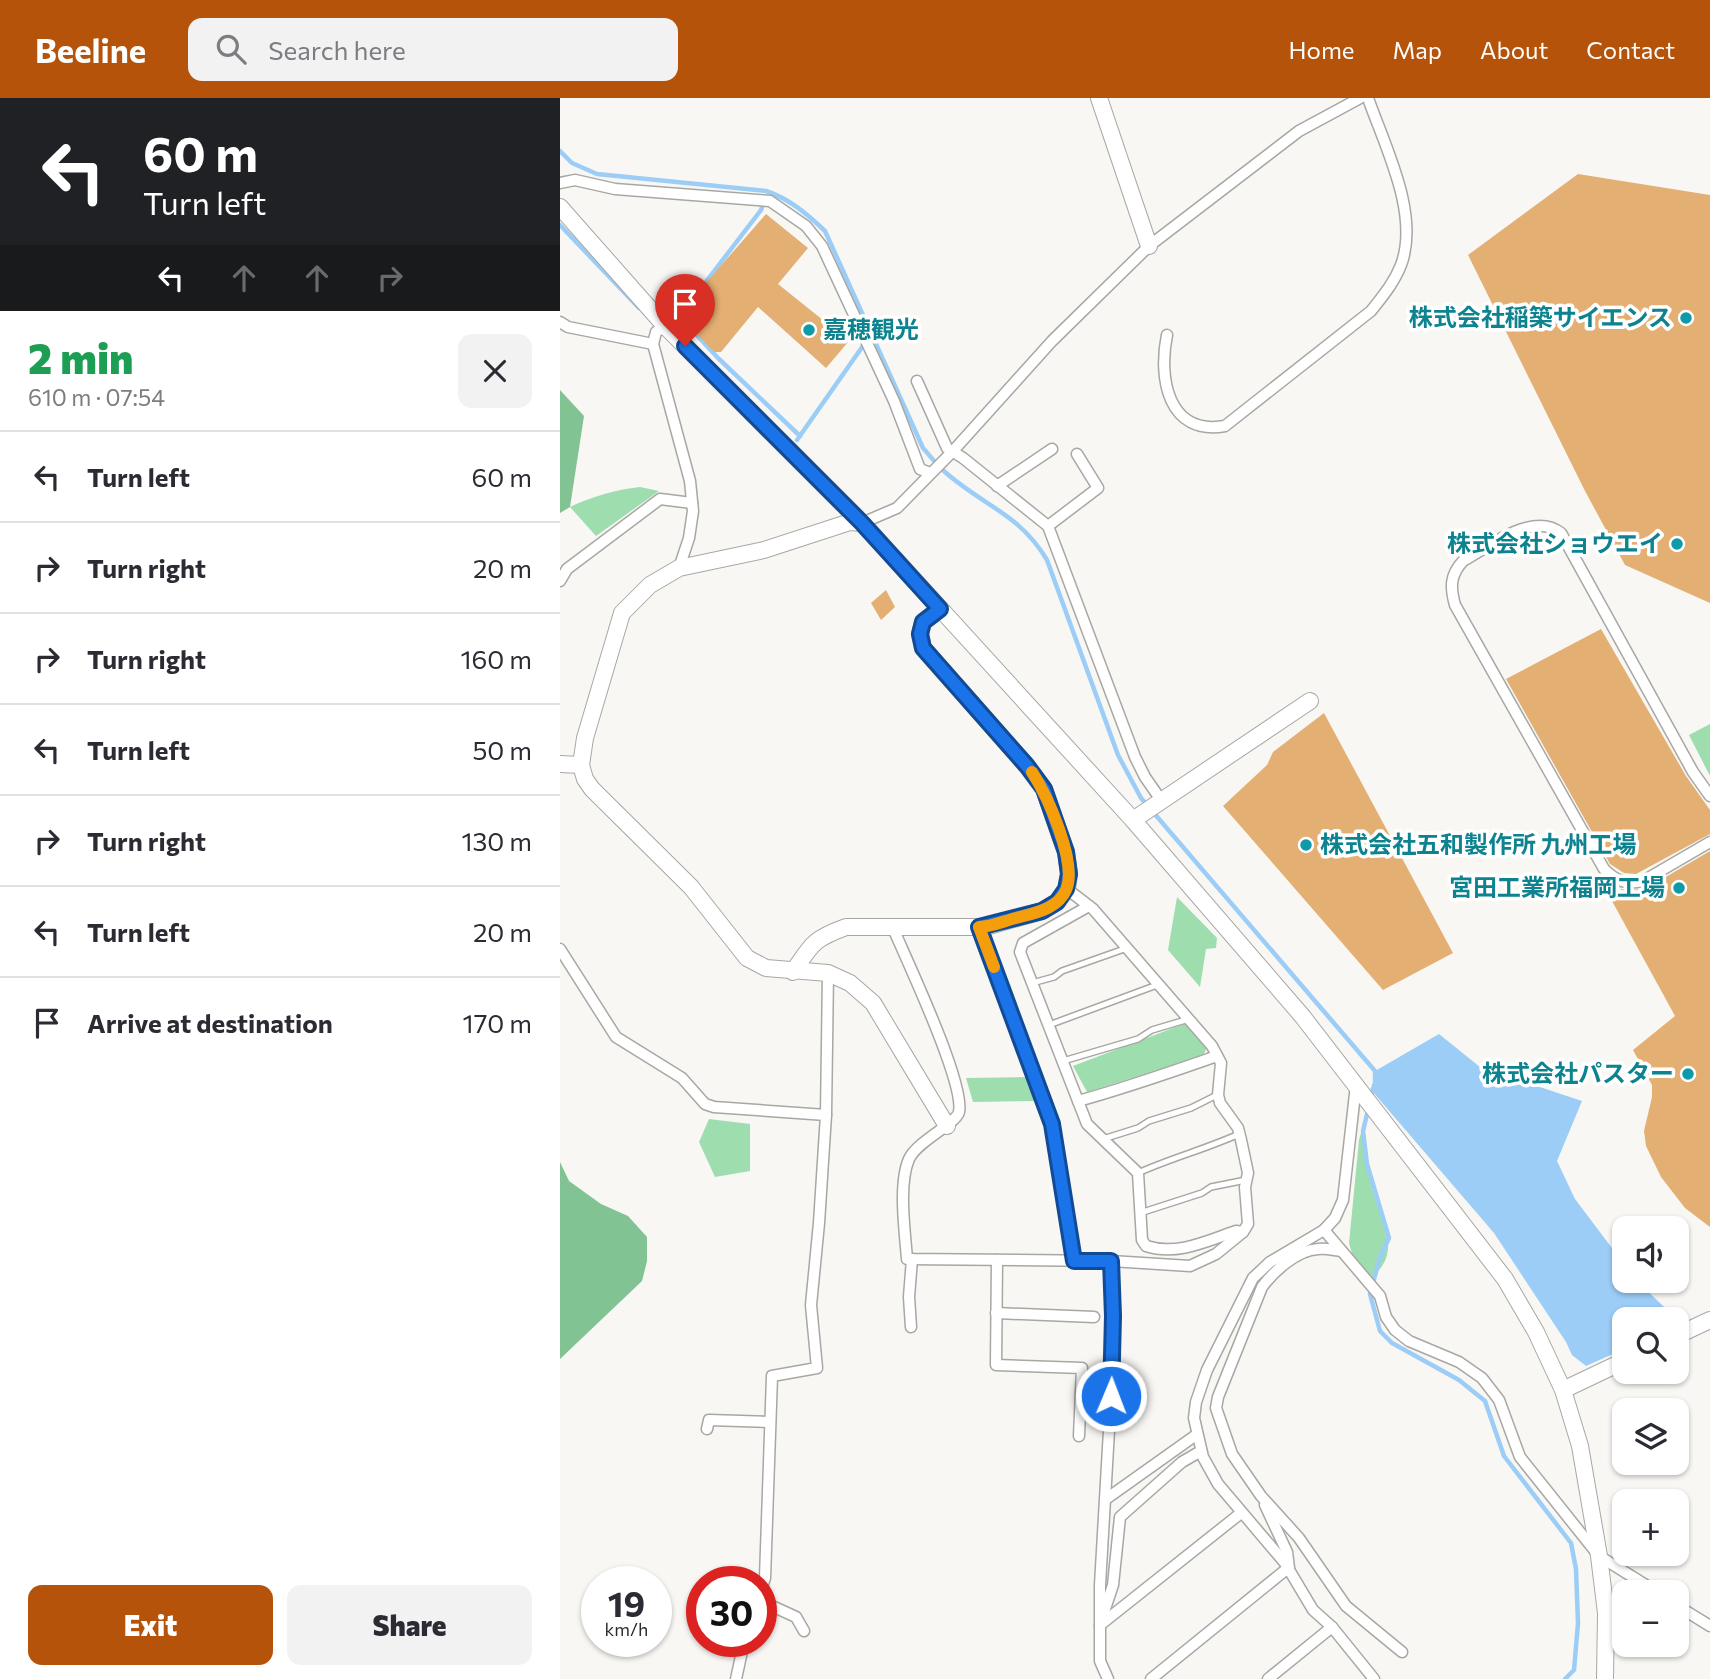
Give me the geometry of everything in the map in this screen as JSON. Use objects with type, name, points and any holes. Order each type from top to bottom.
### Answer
[{"type":"street","points":[[1099,98],[1149,246]]},
{"type":"street","points":[[947,1126],[873,1003],[850,983],[828,973],[766,968],[747,958],[691,887],[585,779],[581,765],[584,738],[622,613],[650,585],[679,568],[764,550],[850,522],[862,523],[897,508],[953,451],[1052,341],[1149,246],[1299,131],[1360,98]]},
{"type":"street","points":[[1167,335],[1163,353],[1170,400],[1185,420],[1197,426],[1211,428],[1225,426],[1371,311],[1390,287],[1401,266],[1406,244],[1406,218],[1403,198],[1368,98]]},
{"type":"street","points":[[560,183],[575,180],[615,189],[770,201],[806,226],[822,246],[894,401],[920,469],[930,473]]},
{"type":"street","points":[[560,207],[665,326],[862,523],[1133,820],[1303,1017],[1505,1279],[1536,1332],[1563,1390],[1580,1446],[1606,1613],[1605,1679]]},
{"type":"street","points":[[560,322],[588,331],[653,344]]},
{"type":"street","points":[[665,326],[656,332],[653,344],[690,481],[692,503],[689,538],[679,568]]},
{"type":"street","points":[[917,381],[947,448],[1048,526],[1135,757],[1161,800]]},
{"type":"street","points":[[997,486],[1052,449]]},
{"type":"street","points":[[1048,526],[1098,488],[1077,454]]},
{"type":"street","points":[[560,581],[567,569],[660,499],[692,503]]},
{"type":"street","points":[[1710,796],[1693,772],[1561,533],[1545,525],[1524,527],[1463,561],[1455,569],[1452,579],[1455,605],[1604,869],[1620,882],[1643,881],[1710,842]]},
{"type":"street","points":[[793,972],[814,942],[826,934],[846,927],[979,927],[1042,911],[1057,902],[1066,889],[1069,874],[1066,852],[1044,789],[923,648],[920,634],[923,622],[940,609]]},
{"type":"street","points":[[1133,820],[1310,701]]},
{"type":"street","points":[[560,764],[581,765]]},
{"type":"street","points":[[893,928],[943,1049],[958,1094],[959,1111],[957,1118],[933,1133],[909,1157],[903,1191],[907,1259],[1111,1261],[1190,1266],[1216,1254],[1243,1232],[1248,1224],[1248,1173],[1239,1133],[1220,1103],[1218,1095],[1221,1063],[1212,1045],[1090,906],[1066,889]]},
{"type":"street","points":[[1090,906],[1023,943],[1020,952],[1087,1124],[1138,1173],[1142,1240],[1146,1246],[1157,1250],[1189,1247],[1236,1231],[1243,1232]]},
{"type":"street","points":[[979,927],[1052,1124],[1074,1261]]},
{"type":"street","points":[[560,949],[616,1037],[682,1078],[705,1104],[714,1107],[826,1115]]},
{"type":"street","points":[[765,1566],[772,1376],[817,1368],[811,1305],[826,1115],[828,973]]},
{"type":"street","points":[[1078,1101],[1129,1088],[1217,1056]]},
{"type":"street","points":[[1359,1089],[1343,1200],[1335,1218],[1324,1230],[1270,1262],[1253,1278],[1207,1370],[1196,1402],[1194,1419],[1201,1451],[1218,1484],[1289,1569],[1313,1610],[1332,1627],[1374,1679]]},
{"type":"street","points":[[1324,1230],[1380,1296],[1386,1317],[1395,1330],[1409,1341],[1459,1362],[1482,1378],[1499,1400],[1520,1457],[1599,1556],[1638,1580]]},
{"type":"street","points":[[1341,1251],[1321,1248],[1310,1250],[1292,1259],[1270,1276],[1262,1287],[1216,1408],[1232,1454],[1261,1496],[1299,1538],[1346,1606],[1402,1652]]},
{"type":"street","points":[[911,1327],[909,1297],[912,1259]]},
{"type":"street","points":[[997,1260],[996,1365],[1082,1368],[1079,1436]]},
{"type":"street","points":[[1108,1679],[1100,1661],[1100,1625],[1113,1316],[1111,1261]]},
{"type":"street","points":[[996,1313],[1094,1317]]},
{"type":"street","points":[[1689,1330],[1710,1320]]},
{"type":"street","points":[[1563,1390],[1612,1367]]},
{"type":"street","points":[[707,1429],[709,1420],[769,1422]]},
{"type":"street","points":[[1106,1499],[1196,1435]]},
{"type":"street","points":[[1100,1625],[1113,1585],[1120,1517],[1182,1462],[1201,1451]]},
{"type":"street","points":[[1261,1496],[1287,1552],[1289,1569]]},
{"type":"street","points":[[1100,1625],[1241,1513]]},
{"type":"street","points":[[1151,1679],[1289,1569]]},
{"type":"street","points":[[777,1608],[796,1617],[804,1630]]},
{"type":"street","points":[[1689,1613],[1710,1626]]},
{"type":"street","points":[[1268,1679],[1332,1627]]},
{"type":"street","points":[[736,1679],[741,1657]]},
{"type":"lane","points":[[1032,983],[1127,948]]},
{"type":"lane","points":[[1049,1025],[1159,984]]},
{"type":"lane","points":[[1063,1061],[1138,1039],[1152,1030],[1189,1019]]},
{"type":"lane","points":[[1103,1139],[1191,1108],[1218,1095]]},
{"type":"lane","points":[[1138,1173],[1239,1133]]},
{"type":"lane","points":[[1140,1213],[1202,1193],[1210,1187],[1246,1180]]},
{"type":"green space","points":[[560,390],[584,416],[570,507],[560,513]]},
{"type":"green space","points":[[640,487],[659,491],[596,536],[570,507],[604,494]]},
{"type":"green space","points":[[1710,724],[1710,776],[1689,735]]},
{"type":"green space","points":[[1177,897],[1217,938],[1216,948],[1206,949],[1200,987],[1168,950]]},
{"type":"green space","points":[[1189,1022],[1208,1045],[1203,1056],[1087,1092],[1073,1066]]},
{"type":"green space","points":[[1029,1077],[1039,1101],[973,1102],[966,1078]]},
{"type":"green space","points":[[709,1119],[750,1124],[750,1171],[715,1177],[699,1142]]},
{"type":"green space","points":[[1364,1122],[1372,1187],[1388,1246],[1381,1267],[1371,1278],[1353,1257],[1349,1243],[1359,1140]]},
{"type":"green space","points":[[560,1162],[569,1181],[601,1204],[628,1216],[647,1237],[647,1261],[642,1281],[560,1359]]},
{"type":"water","points":[[1439,1034],[1480,1067],[1582,1101],[1557,1161],[1575,1199],[1612,1248],[1612,1293],[1650,1293],[1664,1307],[1612,1307],[1612,1354],[1586,1366],[1572,1355],[1494,1233],[1372,1091],[1376,1082],[1375,1071]]},
{"type":"building","points":[[1578,174],[1710,195],[1710,603],[1625,565],[1585,491],[1468,255]]},
{"type":"building","points":[[766,214],[808,248],[778,284],[849,341],[826,368],[758,307],[721,352],[714,352],[682,319],[690,301]]},
{"type":"building","points":[[886,590],[895,607],[881,620],[871,603]]},
{"type":"building","points":[[1601,629],[1686,776],[1710,810],[1710,834],[1636,874],[1624,873],[1610,864],[1506,679]]},
{"type":"building","points":[[1324,713],[1453,953],[1383,990],[1223,806],[1267,765],[1273,752]]},
{"type":"building","points":[[1710,851],[1710,1227],[1685,1208],[1661,1177],[1646,1146],[1644,1131],[1652,1085],[1633,1050],[1675,1016],[1612,901],[1624,895],[1621,889],[1647,888]]},
{"type":"waterway","points":[[560,151],[572,163],[597,174],[766,191],[798,208],[825,231],[923,448],[945,472],[1025,531],[1047,560],[1118,755],[1147,805]]},
{"type":"waterway","points":[[689,304],[761,210],[764,202]]},
{"type":"waterway","points":[[560,225],[639,308]]},
{"type":"waterway","points":[[684,315],[682,319],[718,358],[800,436]]},
{"type":"waterway","points":[[797,440],[865,343]]},
{"type":"waterway","points":[[1153,812],[1375,1071],[1375,1083],[1370,1098]]},
{"type":"waterway","points":[[1368,1110],[1363,1131],[1367,1164],[1389,1238],[1380,1257],[1370,1294],[1380,1331],[1392,1343],[1459,1380],[1485,1401],[1504,1456],[1571,1543],[1576,1569],[1578,1623],[1574,1670],[1565,1679]]},
{"type":"slow traffic","points":[[994,967],[979,927],[1042,911],[1057,902],[1066,889],[1069,874],[1066,852],[1044,789],[1032,772]]},
{"type":"place","name":"株式会社稲築サイエンス","points":[[1686,318]]},
{"type":"place","name":"嘉穂観光","points":[[809,330]]},
{"type":"place","name":"株式会社ショウエイ","points":[[1677,544]]},
{"type":"place","name":"株式会社五和製作所 九州工場","points":[[1306,845]]},
{"type":"place","name":"宮田工業所福岡工場","points":[[1679,888]]},
{"type":"place","name":"株式会社パスター","points":[[1688,1074]]},
{"type":"route","points":[[685,346],[862,523],[940,609],[923,622],[920,634],[923,648],[1044,789],[1066,852],[1069,874],[1066,889],[1057,902],[1042,911],[979,927],[1052,1124],[1074,1261],[1111,1261],[1111,1396]]}]
